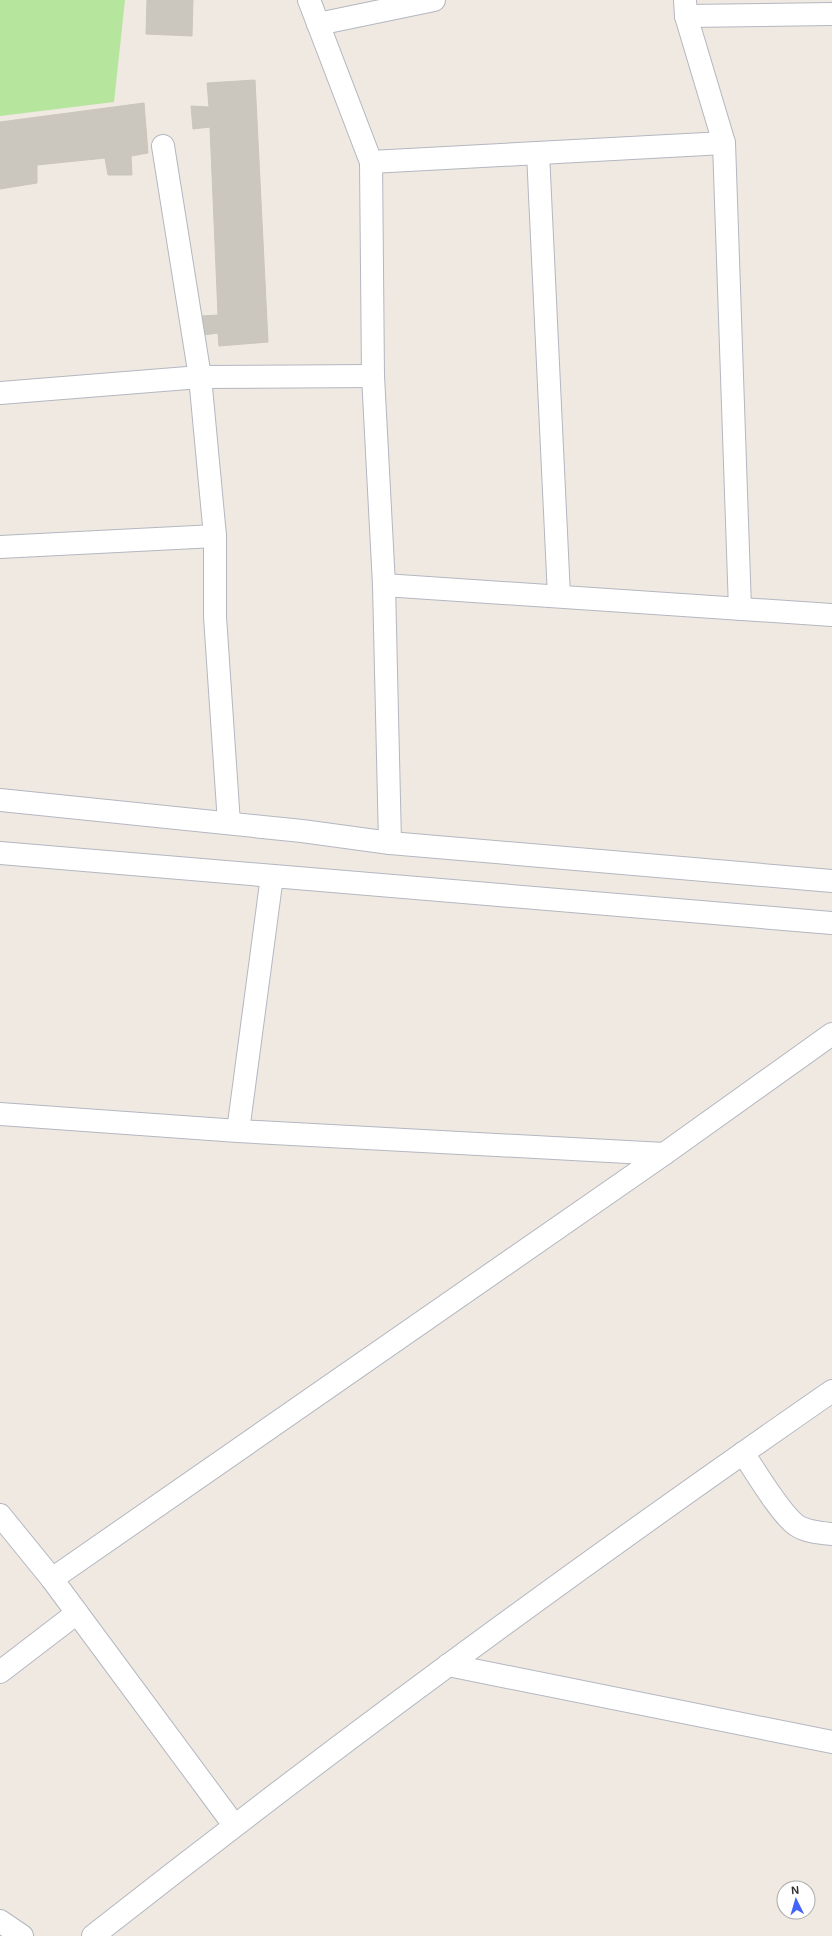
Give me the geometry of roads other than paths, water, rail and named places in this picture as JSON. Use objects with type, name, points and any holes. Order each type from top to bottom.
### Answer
[{"type":"street","points":[[309,0],[371,162],[373,376],[384,585],[390,843]]},
{"type":"street","points":[[318,24],[434,0]]},
{"type":"street","points":[[740,609],[724,143],[686,8],[832,14]]},
{"type":"street","points":[[371,162],[724,143]]},
{"type":"street","points":[[163,146],[200,376],[215,536],[215,617],[229,823]]},
{"type":"street","points":[[538,153],[560,596]]},
{"type":"street","points":[[0,392],[200,376],[373,376]]},
{"type":"street","points":[[0,547],[215,536]]},
{"type":"street","points":[[384,585],[832,615]]},
{"type":"street","points":[[0,800],[229,823],[390,843],[832,881]]},
{"type":"street","points":[[0,852],[832,923]]},
{"type":"street","points":[[238,1131],[272,876]]},
{"type":"street","points":[[52,1579],[664,1154],[832,1034]]},
{"type":"street","points":[[0,1114],[238,1131],[664,1154]]},
{"type":"street","points":[[93,1936],[234,1825],[448,1665],[743,1453],[832,1391]]},
{"type":"street","points":[[743,1453],[785,1514],[797,1525],[814,1532],[832,1534]]},
{"type":"street","points":[[0,1515],[52,1579],[234,1825]]},
{"type":"street","points":[[0,1672],[77,1613]]},
{"type":"street","points":[[448,1665],[832,1742]]},
{"type":"street","points":[[0,1921],[22,1936]]}]
